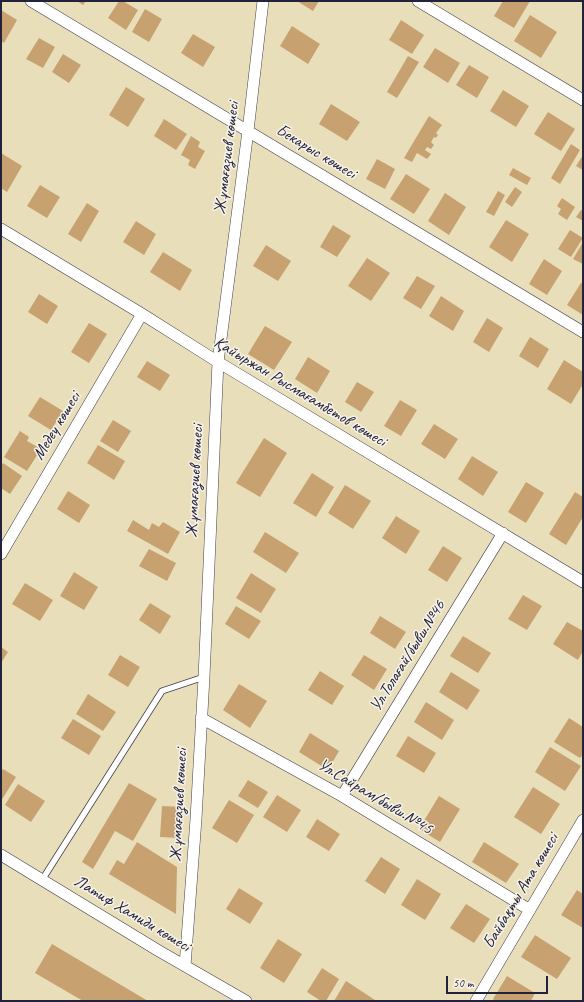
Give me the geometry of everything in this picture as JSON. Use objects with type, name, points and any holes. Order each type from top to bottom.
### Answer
[{"type":"street","name":"Бекарыс көшесі","points":[[31,1],[583,332]]},
{"type":"street","name":"Жұмағазиев көшесі","points":[[185,966],[196,819],[204,677],[218,362],[263,1]]},
{"type":"street","points":[[418,1],[583,100]]},
{"type":"street","name":"Қайыржан Рысмағамбетов көшесі","points":[[1,229],[583,582]]},
{"type":"street","name":"Медеу көшесі","points":[[1,554],[142,314]]},
{"type":"street","name":"Ул.Толағай/бывш.№46","points":[[342,796],[503,533]]},
{"type":"street","name":"Ул.Сайрам/бывш.№45","points":[[201,718],[342,796],[530,910]]},
{"type":"street","name":"Байбақты Ата көшесі","points":[[476,1001],[583,820]]},
{"type":"street","name":"Латиф Хамиди көшесі","points":[[1,855],[159,951],[246,1001]]},
{"type":"lane","points":[[42,880],[162,691],[204,677]]},
{"type":"building","points":[[77,1],[86,1],[83,5]]},
{"type":"building","points":[[119,1],[123,1],[138,10],[126,30],[108,18]]},
{"type":"building","points":[[297,1],[319,1],[313,11]]},
{"type":"building","points":[[503,1],[530,1],[514,28],[494,16]]},
{"type":"building","points":[[145,9],[162,19],[149,42],[132,32]]},
{"type":"building","points":[[1,10],[17,20],[4,43],[1,41]]},
{"type":"building","points":[[530,15],[557,32],[541,58],[514,41]]},
{"type":"building","points":[[401,20],[424,35],[412,54],[389,40]]},
{"type":"building","points":[[292,26],[320,44],[308,64],[280,46]]},
{"type":"building","points":[[193,34],[215,47],[203,67],[181,53]]},
{"type":"building","points":[[39,38],[55,47],[43,68],[26,59]]},
{"type":"building","points":[[435,48],[460,63],[448,83],[423,67]]},
{"type":"building","points":[[63,54],[81,65],[69,83],[52,72]]},
{"type":"building","points":[[408,56],[419,62],[397,98],[387,92]]},
{"type":"building","points":[[469,65],[489,77],[477,98],[456,85]]},
{"type":"building","points":[[126,87],[145,99],[128,127],[109,115]]},
{"type":"building","points":[[503,90],[529,106],[516,127],[490,111]]},
{"type":"building","points":[[331,104],[360,122],[347,141],[319,124]]},
{"type":"building","points":[[548,112],[575,129],[561,151],[534,134]]},
{"type":"building","points":[[429,116],[442,125],[436,133],[438,135],[436,138],[434,137],[431,142],[434,145],[431,149],[427,147],[425,150],[431,154],[427,159],[417,153],[412,162],[404,158]]},
{"type":"building","points":[[164,119],[187,134],[176,150],[154,136]]},
{"type":"building","points":[[191,136],[200,142],[198,147],[205,151],[195,169],[188,165],[190,160],[181,155]]},
{"type":"building","points":[[571,144],[580,150],[560,184],[551,178]]},
{"type":"building","points":[[1,153],[22,166],[7,192],[1,188]]},
{"type":"building","points":[[583,155],[583,170],[576,166]]},
{"type":"building","points":[[377,159],[395,169],[385,189],[366,179]]},
{"type":"building","points":[[513,168],[531,178],[527,185],[509,175]]},
{"type":"building","points":[[406,174],[430,189],[414,214],[390,199]]},
{"type":"building","points":[[40,185],[60,197],[47,218],[27,206]]},
{"type":"building","points":[[515,187],[522,192],[512,207],[505,202]]},
{"type":"building","points":[[498,191],[505,195],[494,216],[486,212]]},
{"type":"building","points":[[445,193],[466,207],[449,235],[428,221]]},
{"type":"building","points":[[562,198],[575,207],[567,220],[558,214],[561,209],[557,206]]},
{"type":"building","points":[[87,203],[99,211],[81,242],[68,234]]},
{"type":"building","points":[[581,210],[583,211],[583,221],[576,217]]},
{"type":"building","points":[[506,220],[529,234],[512,262],[489,247]]},
{"type":"building","points":[[136,221],[156,234],[144,255],[123,242]]},
{"type":"building","points":[[333,225],[351,236],[337,257],[320,247]]},
{"type":"building","points":[[570,230],[583,238],[571,257],[558,249]]},
{"type":"building","points":[[583,242],[583,264],[573,259]]},
{"type":"building","points":[[266,245],[291,261],[278,281],[253,266]]},
{"type":"building","points":[[163,252],[192,270],[180,291],[150,272]]},
{"type":"building","points":[[367,258],[390,273],[371,301],[348,286]]},
{"type":"building","points":[[544,259],[562,271],[547,295],[529,284]]},
{"type":"building","points":[[417,276],[435,286],[421,309],[403,298]]},
{"type":"building","points":[[581,283],[583,283],[583,315],[567,305]]},
{"type":"building","points":[[39,294],[58,306],[47,324],[28,312]]},
{"type":"building","points":[[441,296],[464,311],[453,331],[429,316]]},
{"type":"building","points":[[487,318],[503,328],[489,352],[473,342]]},
{"type":"building","points":[[89,323],[107,334],[89,363],[71,352]]},
{"type":"building","points":[[265,326],[292,342],[274,370],[248,354]]},
{"type":"building","points":[[530,337],[549,349],[538,368],[519,356]]},
{"type":"building","points":[[308,357],[330,371],[317,393],[295,379]]},
{"type":"building","points":[[564,360],[583,372],[583,384],[571,404],[547,389]]},
{"type":"building","points":[[147,361],[170,375],[160,391],[137,377]]},
{"type":"building","points":[[357,382],[374,392],[361,412],[345,402]]},
{"type":"building","points":[[40,397],[63,411],[51,430],[28,416]]},
{"type":"building","points":[[400,400],[417,410],[401,436],[384,426]]},
{"type":"building","points":[[113,420],[131,431],[118,452],[100,441]]},
{"type":"building","points":[[434,424],[458,439],[445,459],[421,444]]},
{"type":"building","points":[[20,431],[29,437],[27,441],[41,449],[27,471],[4,457]]},
{"type":"building","points":[[264,438],[287,453],[260,497],[236,483]]},
{"type":"building","points":[[98,445],[125,461],[114,480],[87,463]]},
{"type":"building","points":[[472,456],[498,472],[483,496],[458,479]]},
{"type":"building","points":[[3,463],[22,476],[10,494],[1,488],[1,466]]},
{"type":"building","points":[[312,473],[334,487],[316,517],[293,503]]},
{"type":"building","points":[[526,482],[544,493],[526,523],[508,512]]},
{"type":"building","points":[[345,485],[371,501],[353,529],[328,513]]},
{"type":"building","points":[[68,491],[90,505],[79,523],[57,509]]},
{"type":"building","points":[[575,492],[583,497],[583,517],[566,545],[549,534]]},
{"type":"building","points":[[396,516],[420,531],[406,554],[382,538]]},
{"type":"building","points":[[133,520],[149,530],[152,523],[159,527],[163,522],[180,532],[168,554],[127,531]]},
{"type":"building","points":[[265,532],[299,553],[286,573],[253,552]]},
{"type":"building","points":[[443,546],[462,558],[447,582],[428,570]]},
{"type":"building","points":[[149,549],[176,563],[167,581],[139,566]]},
{"type":"building","points":[[74,572],[98,587],[84,610],[60,596]]},
{"type":"building","points":[[251,573],[276,589],[261,613],[236,598]]},
{"type":"building","points":[[25,583],[53,600],[40,621],[12,604]]},
{"type":"building","points":[[523,595],[542,606],[527,630],[508,619]]},
{"type":"building","points":[[150,603],[171,616],[160,634],[139,620]]},
{"type":"building","points":[[236,606],[261,621],[249,639],[225,624]]},
{"type":"building","points":[[380,616],[406,632],[395,649],[370,633]]},
{"type":"building","points":[[567,622],[583,631],[583,651],[578,660],[553,644]]},
{"type":"building","points":[[463,636],[491,653],[478,673],[450,656]]},
{"type":"building","points":[[1,647],[8,652],[1,663]]},
{"type":"building","points":[[120,655],[140,667],[128,687],[108,675]]},
{"type":"building","points":[[364,655],[387,669],[374,690],[351,675]]},
{"type":"building","points":[[320,671],[344,686],[332,705],[308,690]]},
{"type":"building","points":[[451,672],[480,690],[467,710],[439,692]]},
{"type":"building","points":[[239,684],[267,701],[250,728],[223,710]]},
{"type":"building","points":[[88,694],[116,712],[103,731],[76,714]]},
{"type":"building","points":[[426,702],[454,720],[442,740],[414,722]]},
{"type":"building","points":[[569,718],[583,727],[583,754],[580,758],[554,742]]},
{"type":"building","points":[[73,719],[101,736],[89,755],[61,738]]},
{"type":"building","points":[[310,733],[339,751],[328,770],[299,752]]},
{"type":"building","points":[[408,736],[436,753],[424,773],[396,756]]},
{"type":"building","points":[[550,747],[581,766],[565,791],[535,772]]},
{"type":"building","points":[[3,769],[16,777],[1,801],[1,772]]},
{"type":"building","points":[[248,780],[268,792],[258,808],[238,796]]},
{"type":"building","points":[[129,783],[157,799],[133,841],[115,831],[93,869],[82,862]]},
{"type":"building","points":[[18,784],[45,801],[31,822],[5,805]]},
{"type":"building","points":[[533,787],[560,804],[541,834],[514,817]]},
{"type":"building","points":[[277,795],[301,810],[287,832],[263,817]]},
{"type":"building","points":[[439,796],[460,809],[440,842],[419,829]]},
{"type":"building","points":[[229,800],[254,815],[237,843],[212,828]]},
{"type":"building","points":[[162,806],[183,807],[180,838],[160,837]]},
{"type":"building","points":[[317,819],[340,834],[329,851],[306,837]]},
{"type":"building","points":[[137,842],[177,867],[176,914],[109,874],[117,860],[124,864]]},
{"type":"building","points":[[484,842],[519,864],[506,883],[472,862]]},
{"type":"building","points":[[381,857],[400,869],[385,894],[365,881]]},
{"type":"building","points":[[417,879],[441,894],[425,920],[401,905]]},
{"type":"building","points":[[239,888],[263,903],[250,924],[226,909]]},
{"type":"building","points":[[577,890],[583,894],[583,928],[561,915]]},
{"type":"building","points":[[466,904],[490,919],[474,943],[450,928]]},
{"type":"building","points":[[535,935],[571,958],[557,979],[521,957]]},
{"type":"building","points":[[278,939],[302,954],[284,983],[260,968]]},
{"type":"building","points":[[52,944],[148,1001],[83,1001],[35,973]]},
{"type":"building","points":[[322,968],[339,979],[326,1001],[321,1001],[307,992]]},
{"type":"building","points":[[507,976],[535,993],[531,1001],[495,1001],[493,999]]},
{"type":"building","points":[[346,981],[375,1000],[334,1001]]}]
